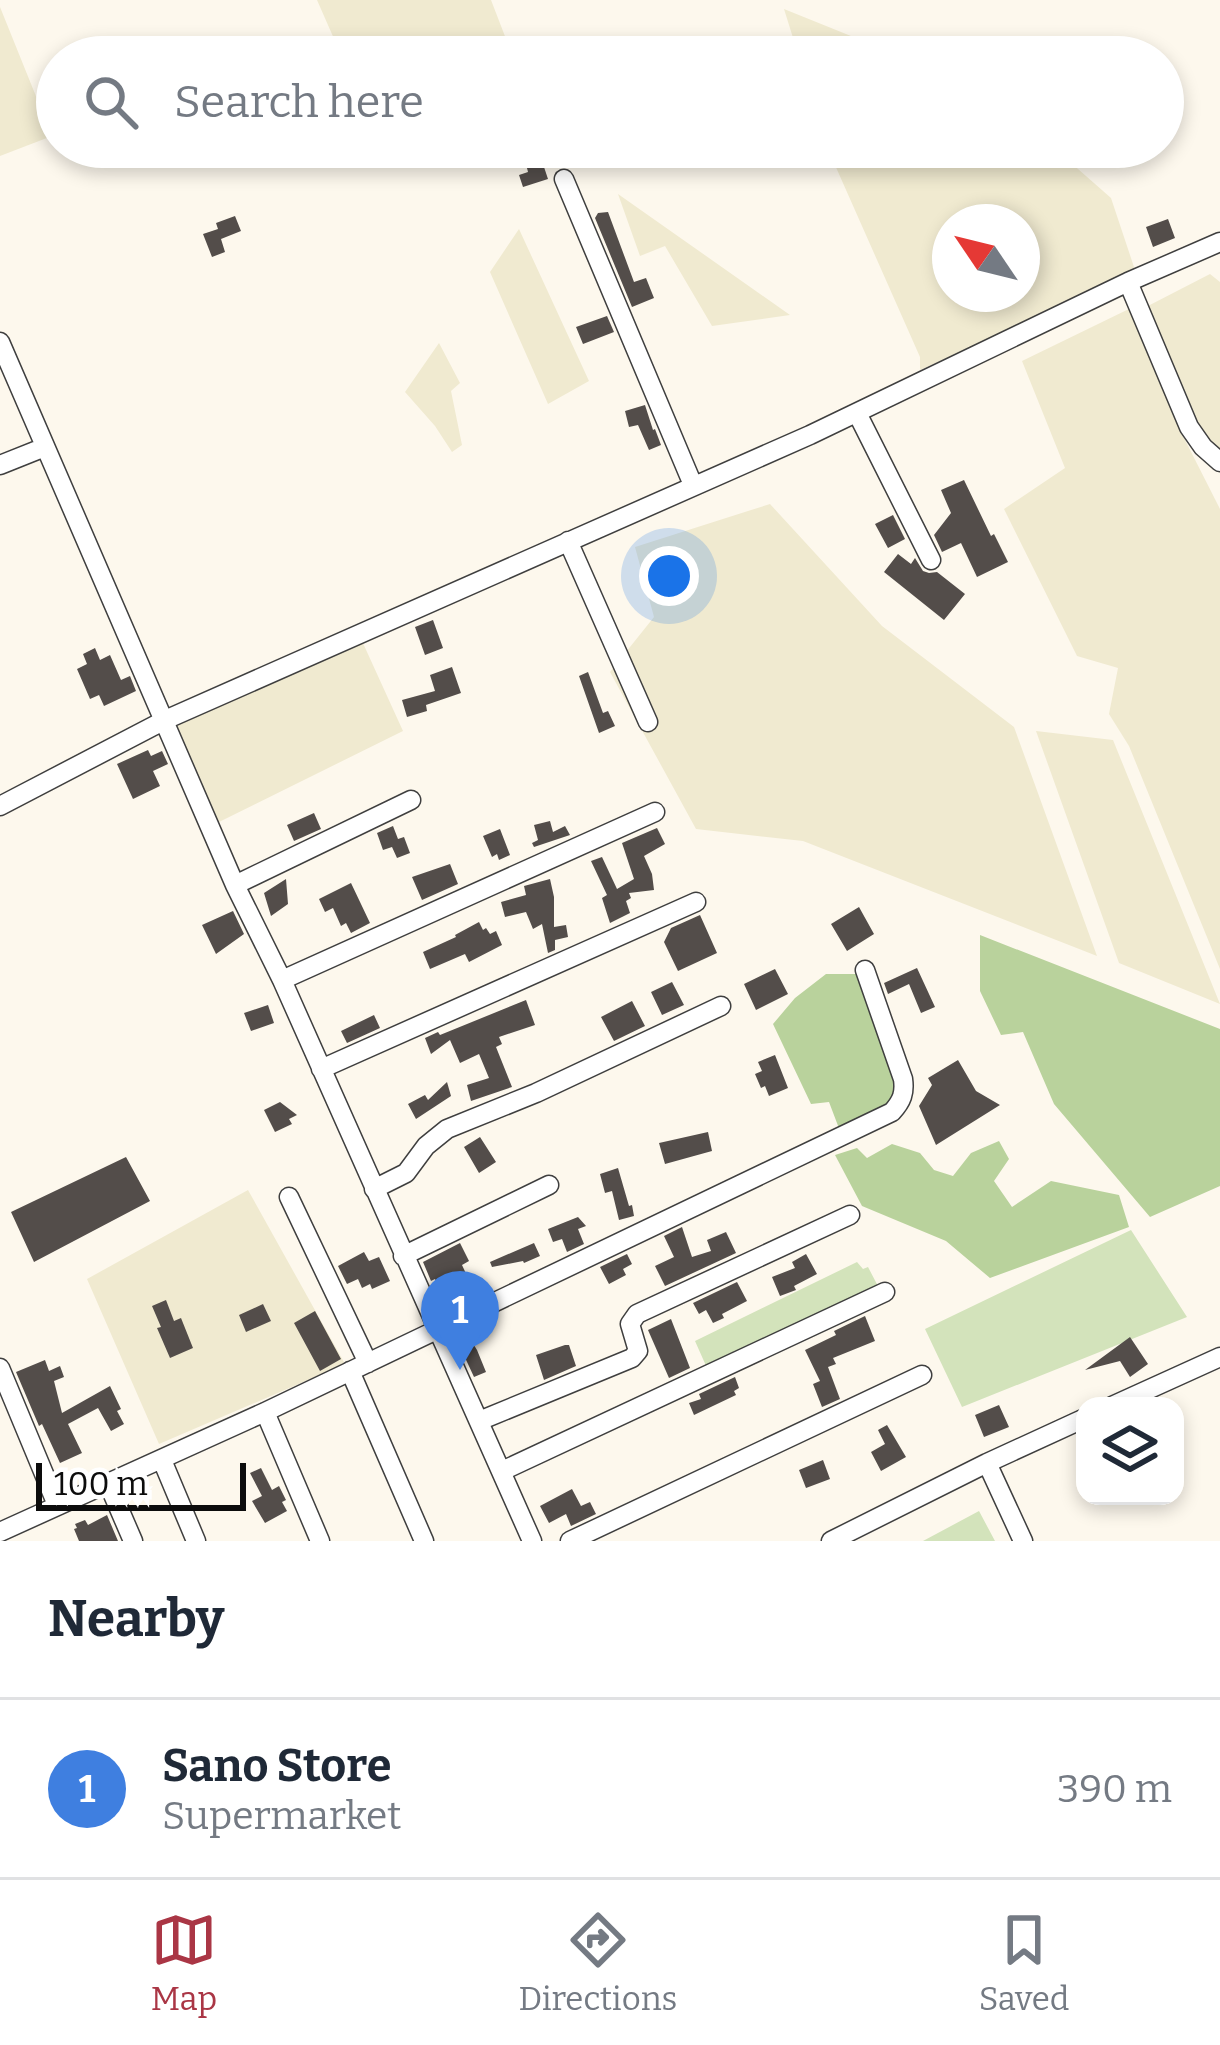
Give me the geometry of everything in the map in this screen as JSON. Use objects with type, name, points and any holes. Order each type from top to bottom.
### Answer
[{"type":"street","points":[[564,179],[693,485]]},
{"type":"street","points":[[0,806],[165,720],[857,413],[1220,242]]},
{"type":"street","points":[[1129,282],[1189,427],[1220,462]]},
{"type":"street","points":[[0,342],[235,885],[282,980],[532,1541]]},
{"type":"street","points":[[857,413],[931,560]]},
{"type":"street","points":[[0,465],[45,447]]},
{"type":"street","points":[[568,541],[648,722]]},
{"type":"street","points":[[235,885],[411,800]]},
{"type":"street","points":[[282,980],[655,812]]},
{"type":"street","points":[[320,1069],[696,902]]},
{"type":"street","points":[[0,1532],[266,1412],[892,1112],[905,1089],[865,970]]},
{"type":"street","points":[[374,1189],[406,1173],[432,1139],[447,1129],[536,1093],[721,1006]]},
{"type":"street","points":[[404,1256],[549,1185]]},
{"type":"street","points":[[289,1197],[424,1541]]},
{"type":"street","points":[[479,1420],[632,1358],[638,1351],[630,1324],[637,1314],[850,1215]]},
{"type":"street","points":[[502,1471],[885,1292]]},
{"type":"street","points":[[1132,1397],[1220,1357]]},
{"type":"street","points":[[0,1368],[57,1505]]},
{"type":"street","points":[[570,1541],[922,1375]]},
{"type":"street","points":[[266,1412],[320,1541]]},
{"type":"street","points":[[831,1541],[1076,1422]]},
{"type":"street","points":[[162,1460],[196,1541]]},
{"type":"street","points":[[987,1463],[1023,1541]]},
{"type":"street","points":[[109,1483],[133,1541]]},
{"type":"shaded area","points":[[317,0],[491,0],[505,36],[333,36]]},
{"type":"shaded area","points":[[0,7],[36,96],[36,142],[0,156]]},
{"type":"shaded area","points":[[784,9],[851,36],[792,36]]},
{"type":"shaded area","points":[[836,168],[1077,168],[1111,198],[1136,273],[920,370],[920,357]]},
{"type":"shaded area","points":[[618,194],[790,315],[712,326],[665,246],[640,256]]},
{"type":"shaded area","points":[[519,229],[589,381],[548,404],[490,272]]},
{"type":"shaded area","points":[[1210,274],[1220,282],[1220,456],[1207,444],[1144,308]]},
{"type":"shaded area","points":[[1133,307],[1183,436],[1220,509],[1220,969],[1129,746],[1109,714],[1118,668],[1077,656],[1004,509],[1065,468],[1022,361]]},
{"type":"shaded area","points":[[439,343],[460,383],[451,391],[462,445],[452,452],[405,392]]},
{"type":"shaded area","points":[[770,504],[882,626],[1014,727],[1097,956],[803,841],[696,829],[610,672],[654,617],[635,547]]},
{"type":"shaded area","points":[[362,641],[403,731],[215,824],[172,723]]},
{"type":"shaded area","points":[[1036,731],[1113,740],[1220,1004],[1119,963]]},
{"type":"shaded area","points":[[248,1190],[345,1364],[159,1444],[87,1279]]},
{"type":"green space","points":[[980,935],[1220,1029],[1220,1186],[1150,1217],[1054,1104],[1023,1032],[1001,1035],[980,991]]},
{"type":"green space","points":[[826,974],[861,974],[899,1090],[889,1110],[840,1131],[829,1102],[811,1104],[773,1024],[795,998]]},
{"type":"green space","points":[[999,1141],[1009,1159],[994,1181],[1012,1207],[1051,1181],[1119,1195],[1129,1227],[990,1278],[946,1241],[862,1206],[835,1155],[857,1148],[867,1158],[892,1144],[920,1153],[934,1170],[953,1176],[971,1153]]},
{"type":"green space","points":[[1131,1230],[1187,1317],[962,1407],[925,1329]]},
{"type":"green space","points":[[857,1262],[863,1269],[868,1267],[880,1290],[707,1368],[695,1341]]},
{"type":"green space","points":[[979,1511],[995,1541],[923,1541]]},
{"type":"building","points":[[527,168],[544,168],[548,179],[523,187],[519,175],[528,172]]},
{"type":"building","points":[[608,212],[634,282],[646,278],[654,298],[632,307],[595,218]]},
{"type":"building","points":[[235,216],[241,231],[221,239],[225,252],[212,257],[203,234]]},
{"type":"building","points":[[1168,219],[1175,238],[1153,247],[1146,227]]},
{"type":"building","points":[[607,316],[614,332],[583,344],[576,327]]},
{"type":"building","points":[[645,405],[661,445],[649,450],[638,425],[629,427],[625,411]]},
{"type":"building","points":[[964,480],[1008,562],[977,577],[961,543],[942,552],[934,535],[951,513],[941,490]]},
{"type":"building","points":[[893,515],[905,539],[888,548],[875,524]]},
{"type":"building","points":[[898,554],[911,564],[915,558],[923,571],[937,572],[965,594],[944,620],[884,572]]},
{"type":"building","points":[[433,620],[443,648],[425,655],[415,627]]},
{"type":"building","points":[[95,648],[100,660],[110,655],[121,680],[130,676],[136,691],[104,706],[99,695],[90,699],[77,669],[87,664],[83,654]]},
{"type":"building","points":[[452,667],[461,693],[407,717],[402,700],[435,691],[430,675]]},
{"type":"building","points":[[588,672],[603,713],[608,711],[615,726],[599,733],[579,676]]},
{"type":"building","points":[[148,750],[151,756],[162,751],[168,764],[153,771],[160,786],[133,799],[117,764]]},
{"type":"building","points":[[314,813],[321,829],[294,841],[287,825]]},
{"type":"building","points":[[550,821],[553,832],[565,826],[570,835],[534,847],[532,843],[538,840],[534,825]]},
{"type":"building","points":[[393,826],[410,853],[397,858],[392,847],[383,850],[377,833]]},
{"type":"building","points":[[657,828],[665,844],[644,856],[654,890],[629,893],[630,913],[610,923],[602,898],[607,895],[591,861],[602,857],[617,889],[634,879],[622,843]]},
{"type":"building","points":[[500,829],[510,855],[499,860],[497,854],[492,857],[483,836]]},
{"type":"building","points":[[450,864],[458,884],[422,900],[412,877]]},
{"type":"building","points":[[286,879],[288,904],[271,916],[264,893]]},
{"type":"building","points":[[550,879],[554,927],[566,925],[568,937],[555,940],[555,950],[548,953],[542,924],[533,929],[526,912],[505,917],[501,902],[526,895],[524,886]]},
{"type":"building","points":[[351,883],[370,923],[351,933],[346,923],[341,926],[333,908],[325,912],[319,899]]},
{"type":"building","points":[[859,907],[874,934],[847,951],[831,924]]},
{"type":"building","points":[[233,911],[244,934],[216,954],[202,925]]},
{"type":"building","points":[[700,915],[717,953],[678,971],[664,942],[671,928]]},
{"type":"building","points":[[479,922],[490,934],[496,931],[502,945],[469,962],[465,954],[430,969],[423,952]]},
{"type":"building","points":[[917,968],[935,1007],[921,1013],[909,984],[888,994],[884,983]]},
{"type":"building","points":[[775,969],[788,994],[756,1010],[744,984]]},
{"type":"building","points":[[672,982],[684,1005],[662,1015],[651,992]]},
{"type":"building","points":[[526,1000],[535,1025],[499,1037],[502,1044],[496,1047],[512,1087],[471,1101],[467,1085],[489,1078],[479,1054],[460,1063],[450,1040],[431,1054],[425,1038]]},
{"type":"building","points":[[632,1001],[645,1026],[614,1041],[601,1017]]},
{"type":"building","points":[[268,1005],[274,1023],[251,1031],[244,1013]]},
{"type":"building","points":[[374,1015],[380,1028],[347,1043],[341,1031]]},
{"type":"building","points":[[775,1055],[788,1088],[769,1096],[755,1074],[762,1071],[758,1062]]},
{"type":"building","points":[[958,1060],[976,1091],[1000,1105],[936,1145],[919,1106],[932,1085],[928,1078]]},
{"type":"building","points":[[447,1082],[451,1096],[416,1119],[408,1104],[425,1095],[428,1100]]},
{"type":"building","points":[[280,1102],[297,1115],[289,1119],[292,1124],[275,1132],[264,1110]]},
{"type":"building","points":[[708,1132],[712,1151],[665,1164],[659,1143]]},
{"type":"building","points":[[480,1137],[496,1162],[479,1173],[464,1147]]},
{"type":"building","points":[[126,1157],[150,1201],[34,1262],[11,1212]]},
{"type":"building","points":[[618,1168],[634,1216],[619,1220],[612,1191],[605,1193],[600,1174]]},
{"type":"building","points":[[578,1217],[586,1226],[578,1229],[584,1244],[567,1252],[562,1239],[553,1242],[548,1229]]},
{"type":"building","points":[[682,1227],[692,1257],[711,1251],[707,1240],[726,1232],[736,1253],[665,1286],[655,1266],[674,1257],[664,1236]]},
{"type":"building","points":[[460,1243],[469,1261],[462,1265],[475,1293],[447,1305],[423,1262]]},
{"type":"building","points":[[534,1243],[540,1256],[492,1267],[490,1262]]},
{"type":"building","points":[[364,1252],[369,1261],[379,1257],[390,1281],[372,1289],[370,1284],[362,1288],[358,1279],[347,1284],[338,1266]]},
{"type":"building","points":[[627,1254],[632,1264],[623,1269],[626,1275],[609,1284],[600,1267]]},
{"type":"building","points":[[806,1254],[817,1274],[780,1296],[772,1277],[795,1268],[792,1262]]},
{"type":"building","points":[[737,1282],[747,1301],[713,1323],[706,1310],[699,1314],[693,1303]]},
{"type":"building","points":[[166,1300],[174,1321],[181,1318],[193,1348],[170,1358],[152,1306]]},
{"type":"building","points":[[263,1304],[271,1321],[246,1332],[239,1315]]},
{"type":"building","points":[[315,1311],[341,1359],[320,1371],[294,1323]]},
{"type":"building","points":[[865,1316],[875,1341],[833,1358],[836,1364],[828,1367],[840,1399],[822,1407],[813,1384],[820,1381],[805,1350]]},
{"type":"building","points":[[671,1319],[690,1368],[669,1378],[648,1330]]},
{"type":"building","points":[[465,1331],[486,1372],[474,1377],[455,1336]]},
{"type":"building","points":[[1130,1337],[1148,1364],[1130,1377],[1120,1361],[1085,1370]]},
{"type":"building","points":[[565,1345],[576,1366],[544,1380],[536,1355]]},
{"type":"building","points":[[45,1360],[49,1371],[60,1366],[64,1377],[54,1381],[62,1413],[110,1386],[124,1424],[111,1431],[98,1408],[68,1424],[82,1453],[60,1463],[16,1372]]},
{"type":"building","points":[[735,1377],[736,1395],[694,1415],[689,1403]]},
{"type":"building","points":[[999,1405],[1009,1427],[984,1437],[975,1415]]},
{"type":"building","points":[[887,1425],[906,1457],[881,1471],[871,1452],[885,1444],[878,1430]]},
{"type":"building","points":[[823,1460],[830,1479],[806,1488],[799,1470]]},
{"type":"building","points":[[261,1468],[272,1490],[279,1486],[287,1511],[265,1523],[252,1501],[262,1496],[250,1473]]},
{"type":"building","points":[[572,1489],[581,1506],[590,1502],[596,1514],[571,1526],[566,1514],[549,1523],[540,1506]]},
{"type":"building","points":[[107,1515],[118,1541],[79,1541],[75,1524],[85,1520],[88,1525]]},
{"type":"place","name":"Sano Store","points":[[460,1370]]}]
